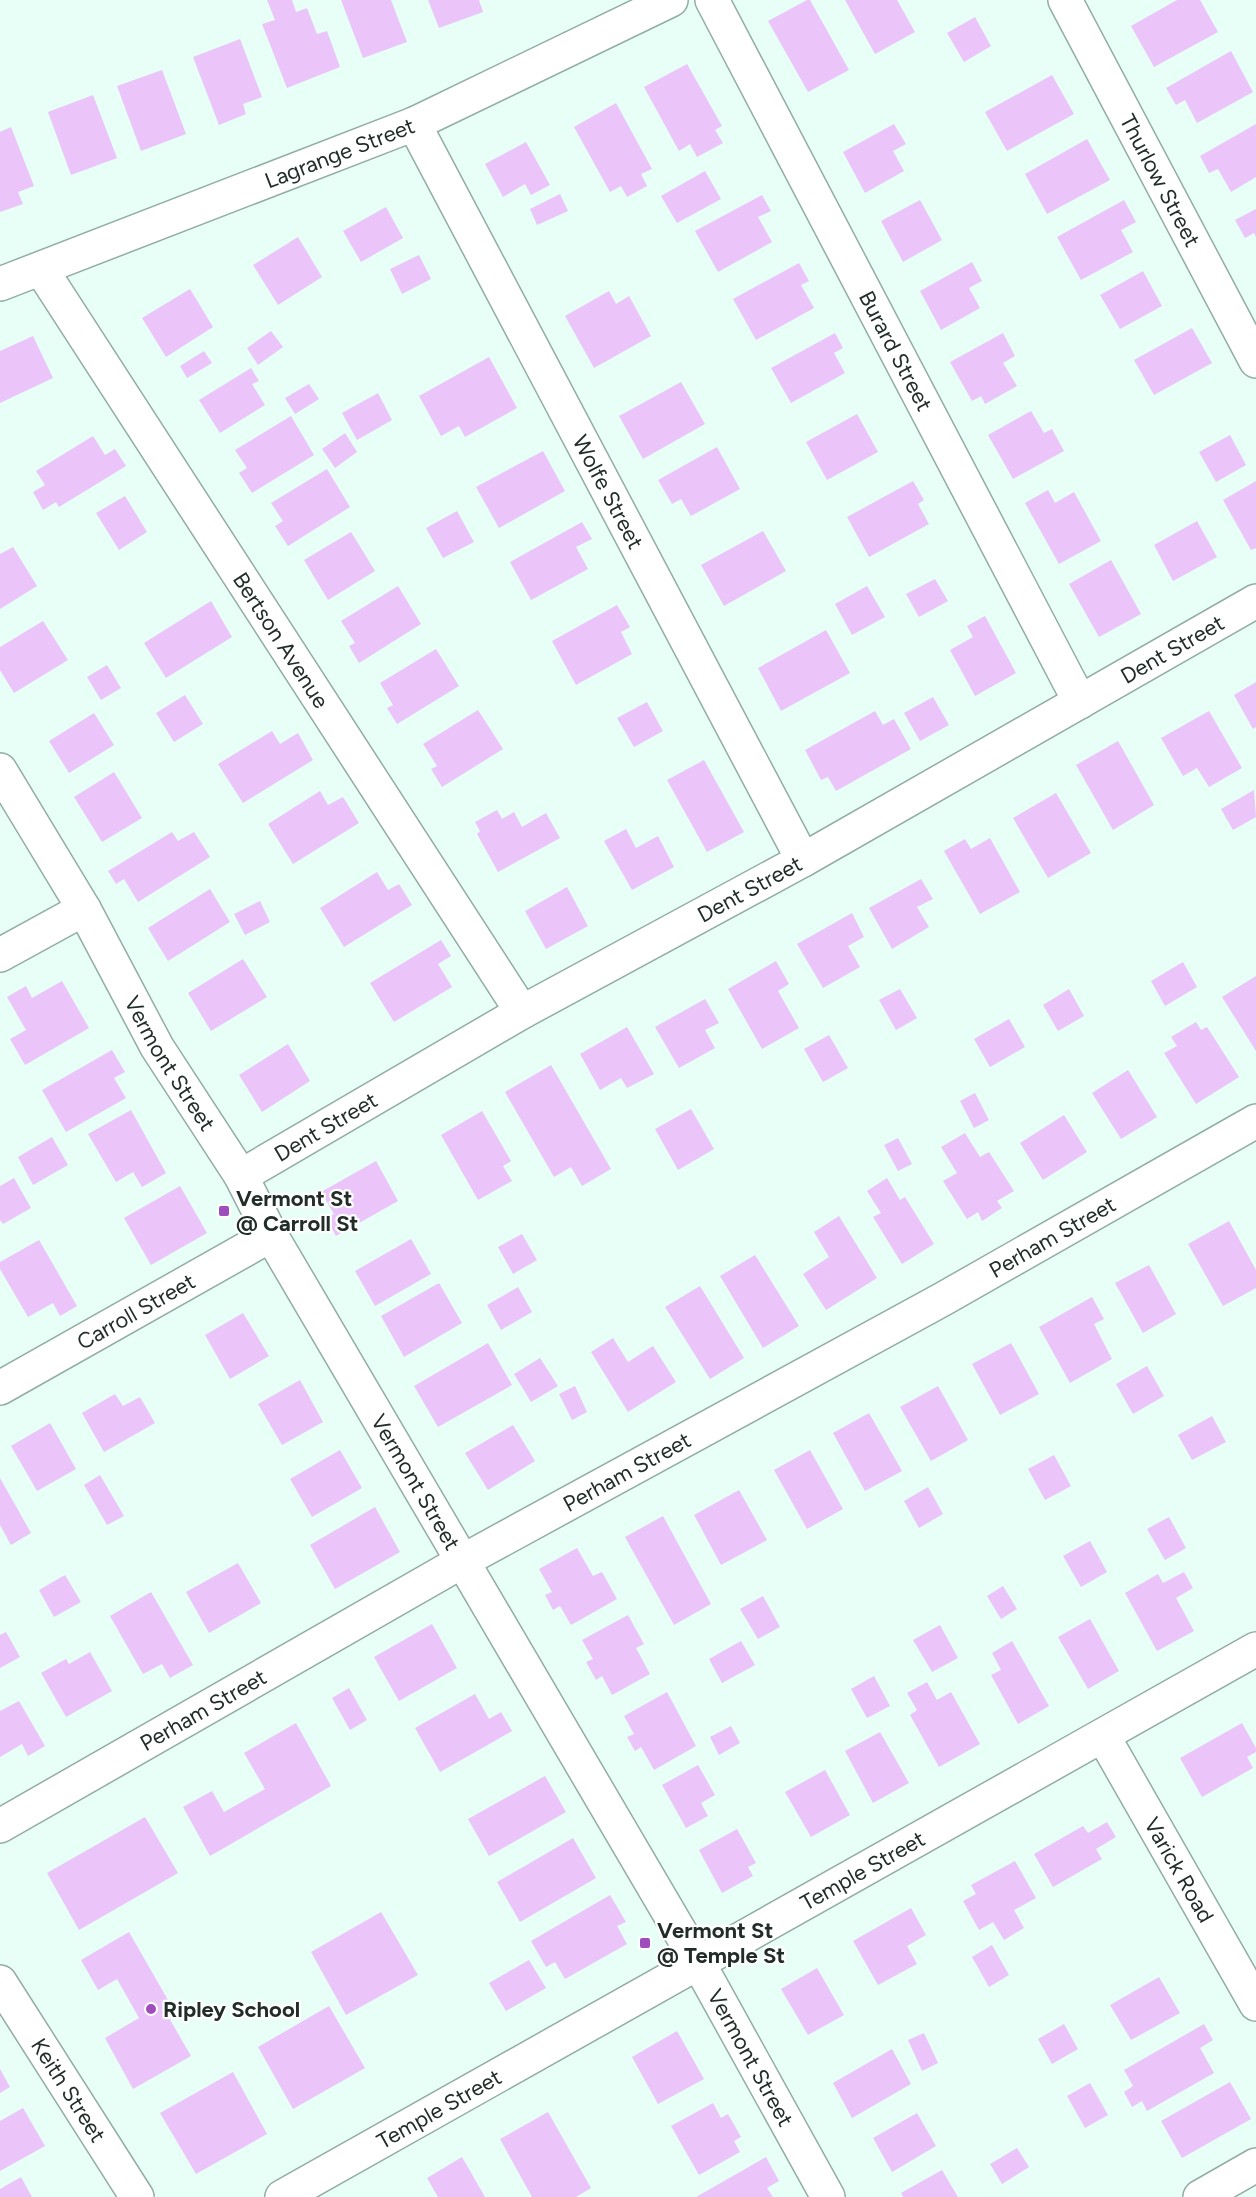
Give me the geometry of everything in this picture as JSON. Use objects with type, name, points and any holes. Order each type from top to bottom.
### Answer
[{"type":"street","name":"Lagrange Street","points":[[0,284],[414,124],[670,0]]},
{"type":"street","name":"Burard Street","points":[[712,0],[1080,702]]},
{"type":"street","name":"Thurlow Street","points":[[1065,0],[1256,361]]},
{"type":"street","name":"Wolfe Street","points":[[414,124],[803,860]]},
{"type":"street","name":"Bertson Avenue","points":[[41,269],[522,1012]]},
{"type":"street","name":"Dent Street","points":[[241,1176],[522,1012],[803,860],[1256,602]]},
{"type":"street","name":"Vermont Street","points":[[0,770],[84,909],[156,1047],[241,1176],[271,1235],[461,1562],[699,1964],[828,2197]]},
{"type":"street","points":[[0,955],[84,909]]},
{"type":"street","name":"Perham Street","points":[[0,1826],[461,1562],[943,1299],[1256,1121]]},
{"type":"street","name":"Carroll Street","points":[[0,1388],[271,1235]]},
{"type":"street","name":"Temple Street","points":[[282,2197],[1256,1649]]},
{"type":"street","name":"Varick Road","points":[[1103,1736],[1256,2004]]},
{"type":"street","name":"Keith Street","points":[[0,1982],[137,2197]]},
{"type":"street","points":[[1200,2197],[1256,2165]]},
{"type":"building","points":[[267,0],[292,0],[296,12],[307,8],[317,34],[327,31],[340,67],[287,88],[262,24],[275,20]]},
{"type":"building","points":[[341,0],[391,0],[407,42],[363,58]]},
{"type":"building","points":[[428,0],[479,0],[483,12],[439,28]]},
{"type":"building","points":[[810,0],[849,70],[808,92],[768,21]]},
{"type":"building","points":[[845,0],[897,0],[915,32],[875,54]]},
{"type":"building","points":[[1177,0],[1200,0],[1218,32],[1154,67],[1131,26]]},
{"type":"building","points":[[975,17],[991,46],[964,62],[947,33]]},
{"type":"building","points":[[240,39],[262,97],[243,104],[246,114],[219,125],[193,57]]},
{"type":"building","points":[[1231,51],[1253,92],[1197,123],[1185,100],[1176,105],[1166,88]]},
{"type":"building","points":[[687,64],[722,126],[715,130],[723,143],[697,157],[690,144],[679,151],[644,87]]},
{"type":"building","points":[[162,70],[186,134],[141,151],[117,86]]},
{"type":"building","points":[[1052,75],[1074,114],[1007,151],[985,112]]},
{"type":"building","points":[[93,95],[117,158],[71,175],[48,112]]},
{"type":"building","points":[[616,103],[652,169],[641,174],[647,186],[627,197],[621,186],[610,192],[574,127]]},
{"type":"building","points":[[894,124],[906,144],[893,151],[904,171],[865,193],[843,152]]},
{"type":"building","points":[[1256,124],[1256,177],[1231,192],[1218,169],[1209,173],[1200,156]]},
{"type":"building","points":[[11,127],[34,186],[18,192],[23,204],[0,212],[0,132]]},
{"type":"building","points":[[1087,139],[1110,180],[1047,214],[1025,174]]},
{"type":"building","points":[[526,142],[550,185],[531,195],[525,184],[503,197],[485,164]]},
{"type":"building","points":[[705,171],[721,199],[677,223],[661,196]]},
{"type":"building","points":[[560,194],[568,211],[537,225],[530,209]]},
{"type":"building","points":[[762,195],[771,211],[758,217],[772,242],[718,272],[695,231]]},
{"type":"building","points":[[920,200],[942,240],[903,262],[881,221]]},
{"type":"building","points":[[1124,200],[1136,222],[1121,230],[1133,252],[1081,280],[1057,237]]},
{"type":"building","points":[[386,207],[403,238],[361,262],[343,231]]},
{"type":"building","points":[[1256,209],[1256,237],[1254,233],[1245,238],[1235,220]]},
{"type":"building","points":[[298,237],[322,277],[278,305],[253,265]]},
{"type":"building","points":[[419,255],[431,279],[402,294],[390,269]]},
{"type":"building","points":[[972,262],[982,281],[969,288],[980,308],[941,330],[920,291]]},
{"type":"building","points":[[799,263],[809,281],[801,285],[814,308],[756,340],[733,299]]},
{"type":"building","points":[[1143,271],[1162,306],[1120,329],[1100,295]]},
{"type":"building","points":[[190,289],[213,327],[166,357],[142,318]]},
{"type":"building","points":[[609,291],[616,304],[629,296],[651,336],[594,368],[565,316]]},
{"type":"building","points":[[1192,328],[1212,363],[1154,395],[1134,360]]},
{"type":"building","points":[[271,331],[283,347],[258,365],[247,348]]},
{"type":"building","points":[[835,333],[843,348],[834,353],[845,373],[791,403],[771,368]]},
{"type":"building","points":[[1003,333],[1015,356],[1003,363],[1017,386],[985,404],[981,396],[972,401],[950,362]]},
{"type":"building","points":[[33,336],[53,378],[0,403],[0,351]]},
{"type":"building","points":[[204,351],[212,363],[187,378],[180,366]]},
{"type":"building","points":[[489,357],[517,408],[465,437],[459,426],[441,436],[419,396]]},
{"type":"building","points":[[251,368],[259,381],[252,384],[265,405],[220,433],[199,400]]},
{"type":"building","points":[[681,382],[705,424],[643,459],[619,416]]},
{"type":"building","points":[[309,384],[319,399],[295,414],[285,398]]},
{"type":"building","points":[[378,393],[392,420],[357,440],[342,413]]},
{"type":"building","points":[[1031,411],[1044,433],[1052,429],[1064,451],[1013,479],[988,435]]},
{"type":"building","points":[[857,414],[878,452],[827,480],[806,442]]},
{"type":"building","points":[[291,416],[314,455],[252,493],[239,473],[247,468],[235,450]]},
{"type":"building","points":[[345,433],[357,452],[335,468],[322,449]]},
{"type":"building","points":[[1230,435],[1246,465],[1216,482],[1199,452]]},
{"type":"building","points":[[93,436],[105,455],[115,449],[126,466],[59,507],[56,502],[43,510],[33,492],[45,485],[36,471]]},
{"type":"building","points":[[717,447],[740,489],[691,516],[681,499],[672,504],[658,480]]},
{"type":"building","points":[[543,451],[565,491],[499,528],[476,487]]},
{"type":"building","points":[[327,469],[350,507],[288,546],[275,526],[283,521],[271,503]]},
{"type":"building","points":[[913,481],[924,500],[918,504],[929,524],[869,557],[847,517]]},
{"type":"building","points":[[1256,481],[1256,548],[1251,550],[1223,500]]},
{"type":"building","points":[[1048,490],[1055,503],[1074,492],[1101,541],[1059,564],[1025,503]]},
{"type":"building","points":[[125,496],[147,532],[119,550],[96,513]]},
{"type":"building","points":[[457,511],[474,542],[443,558],[426,528]]},
{"type":"building","points":[[1197,521],[1217,557],[1173,581],[1154,545]]},
{"type":"building","points":[[582,522],[592,539],[576,547],[588,569],[531,600],[510,562]]},
{"type":"building","points":[[763,531],[786,571],[724,606],[701,565]]},
{"type":"building","points":[[351,532],[375,571],[328,600],[304,560]]},
{"type":"building","points":[[13,547],[37,586],[0,609],[0,554]]},
{"type":"building","points":[[1111,560],[1141,614],[1099,637],[1069,584]]},
{"type":"building","points":[[935,579],[948,601],[919,617],[906,594]]},
{"type":"building","points":[[398,586],[421,624],[359,663],[349,646],[355,643],[341,621]]},
{"type":"building","points":[[867,586],[885,617],[852,635],[835,604]]},
{"type":"building","points":[[211,601],[232,637],[166,678],[144,643]]},
{"type":"building","points":[[617,605],[630,627],[621,632],[632,654],[576,685],[552,641]]},
{"type":"building","points":[[985,616],[1016,673],[975,696],[950,650],[973,637],[967,626]]},
{"type":"building","points":[[43,621],[68,660],[14,693],[0,670],[0,647]]},
{"type":"building","points":[[826,630],[850,673],[781,711],[758,668]]},
{"type":"building","points":[[436,649],[459,686],[397,724],[387,708],[393,705],[380,683]]},
{"type":"building","points":[[107,665],[121,688],[101,700],[87,677]]},
{"type":"building","points":[[1256,682],[1256,727],[1253,729],[1234,695]]},
{"type":"building","points":[[185,695],[203,724],[174,742],[156,713]]},
{"type":"building","points":[[933,697],[949,725],[920,741],[904,713]]},
{"type":"building","points":[[647,702],[663,731],[634,747],[617,718]]},
{"type":"building","points":[[478,710],[503,749],[442,787],[431,769],[437,766],[423,744]]},
{"type":"building","points":[[875,711],[883,725],[894,719],[911,749],[836,791],[828,777],[821,780],[805,750]]},
{"type":"building","points":[[1209,711],[1242,768],[1209,787],[1197,768],[1183,776],[1161,738]]},
{"type":"building","points":[[94,713],[114,745],[69,773],[49,741]]},
{"type":"building","points":[[272,731],[280,744],[298,733],[313,760],[243,803],[218,764]]},
{"type":"building","points":[[1118,741],[1154,805],[1113,830],[1076,765]]},
{"type":"building","points":[[704,760],[744,832],[707,852],[667,780]]},
{"type":"building","points":[[114,772],[142,818],[102,842],[74,797]]},
{"type":"building","points":[[1254,790],[1256,817],[1233,830],[1221,809]]},
{"type":"building","points":[[320,791],[328,805],[343,797],[359,823],[293,864],[268,824]]},
{"type":"building","points":[[1056,793],[1091,853],[1048,878],[1013,818]]},
{"type":"building","points":[[497,810],[502,819],[514,812],[522,827],[546,813],[560,838],[498,872],[477,834],[480,831],[475,822]]},
{"type":"building","points":[[626,829],[636,848],[658,836],[674,867],[632,890],[604,841]]},
{"type":"building","points":[[172,832],[178,841],[194,832],[210,857],[138,902],[124,879],[116,884],[108,871]]},
{"type":"building","points":[[990,838],[1020,892],[980,914],[944,851],[965,839],[971,849]]},
{"type":"building","points":[[377,872],[388,890],[399,884],[412,905],[344,947],[320,908]]},
{"type":"building","points":[[921,879],[933,899],[917,907],[929,927],[892,949],[869,908]]},
{"type":"building","points":[[567,887],[588,926],[546,949],[525,911]]},
{"type":"building","points":[[210,889],[230,922],[168,961],[148,928]]},
{"type":"building","points":[[260,901],[270,922],[245,935],[234,914]]},
{"type":"building","points":[[852,913],[864,937],[848,946],[860,967],[823,988],[797,944]]},
{"type":"building","points":[[441,940],[451,956],[438,964],[452,987],[394,1022],[370,983]]},
{"type":"building","points":[[243,959],[267,997],[211,1031],[188,993]]},
{"type":"building","points":[[776,961],[789,984],[778,991],[799,1028],[762,1049],[728,989]]},
{"type":"building","points":[[1183,962],[1197,987],[1165,1006],[1151,981]]},
{"type":"building","points":[[1256,976],[1256,1051],[1222,997]]},
{"type":"building","points":[[62,981],[89,1028],[25,1065],[10,1039],[26,1030],[7,997],[26,986],[32,998]]},
{"type":"building","points":[[900,989],[917,1018],[896,1030],[879,1000]]},
{"type":"building","points":[[1069,989],[1084,1016],[1058,1031],[1043,1005]]},
{"type":"building","points":[[705,999],[719,1023],[705,1030],[715,1048],[679,1068],[655,1027]]},
{"type":"building","points":[[1009,1019],[1025,1047],[990,1067],[974,1039]]},
{"type":"building","points":[[1196,1022],[1201,1030],[1207,1027],[1239,1077],[1196,1104],[1164,1053],[1177,1046],[1171,1037]]},
{"type":"building","points":[[627,1027],[654,1074],[627,1088],[621,1078],[600,1090],[580,1054]]},
{"type":"building","points":[[829,1035],[848,1068],[823,1082],[804,1049]]},
{"type":"building","points":[[288,1044],[310,1081],[262,1112],[239,1075]]},
{"type":"building","points":[[112,1050],[125,1072],[114,1078],[126,1098],[66,1132],[42,1090]]},
{"type":"building","points":[[551,1065],[611,1169],[582,1186],[571,1167],[554,1177],[505,1092]]},
{"type":"building","points":[[1128,1070],[1157,1117],[1121,1139],[1092,1093]]},
{"type":"building","points":[[975,1093],[989,1120],[974,1128],[960,1101]]},
{"type":"building","points":[[691,1109],[714,1149],[678,1170],[655,1129]]},
{"type":"building","points":[[131,1110],[166,1173],[142,1187],[133,1172],[116,1182],[88,1134]]},
{"type":"building","points":[[482,1111],[511,1161],[503,1166],[512,1181],[478,1200],[441,1135]]},
{"type":"building","points":[[1064,1115],[1087,1152],[1043,1180],[1020,1143]]},
{"type":"building","points":[[965,1133],[980,1157],[989,1152],[1014,1191],[997,1201],[1002,1208],[982,1221],[978,1212],[967,1219],[943,1181],[957,1173],[941,1147]]},
{"type":"building","points":[[52,1137],[68,1165],[33,1185],[18,1157]]},
{"type":"building","points":[[898,1138],[912,1164],[898,1171],[884,1145]]},
{"type":"building","points":[[376,1161],[398,1201],[336,1236],[326,1218],[334,1214],[321,1192]]},
{"type":"building","points":[[14,1178],[31,1208],[3,1224],[0,1220],[0,1186]]},
{"type":"building","points":[[887,1178],[900,1200],[905,1197],[934,1244],[902,1264],[873,1217],[881,1213],[867,1191]]},
{"type":"building","points":[[180,1186],[207,1233],[151,1265],[124,1218]]},
{"type":"building","points":[[839,1216],[877,1278],[826,1310],[803,1274],[829,1257],[814,1232]]},
{"type":"building","points":[[1229,1221],[1256,1270],[1256,1288],[1223,1306],[1188,1244]]},
{"type":"building","points":[[522,1234],[537,1260],[513,1274],[498,1247]]},
{"type":"building","points":[[411,1239],[431,1274],[375,1306],[355,1271]]},
{"type":"building","points":[[39,1240],[77,1306],[60,1316],[53,1303],[28,1317],[0,1269],[0,1262]]},
{"type":"building","points":[[755,1255],[799,1326],[763,1348],[720,1276]]},
{"type":"building","points":[[1149,1265],[1176,1314],[1143,1333],[1115,1283]]},
{"type":"building","points":[[439,1283],[462,1323],[404,1357],[381,1316]]},
{"type":"building","points":[[700,1286],[744,1358],[710,1379],[665,1307]]},
{"type":"building","points":[[518,1287],[532,1312],[501,1330],[487,1305]]},
{"type":"building","points":[[1092,1297],[1104,1319],[1094,1324],[1112,1359],[1070,1383],[1039,1327]]},
{"type":"building","points":[[243,1313],[269,1356],[230,1379],[205,1335]]},
{"type":"building","points":[[613,1338],[628,1362],[653,1346],[676,1382],[628,1412],[591,1352]]},
{"type":"building","points":[[488,1343],[512,1385],[438,1427],[414,1386]]},
{"type":"building","points":[[1011,1343],[1039,1394],[1000,1415],[972,1364]]},
{"type":"building","points":[[540,1358],[558,1386],[531,1402],[514,1374]]},
{"type":"building","points":[[1147,1366],[1164,1396],[1133,1414],[1116,1384]]},
{"type":"building","points":[[300,1380],[323,1422],[282,1445],[258,1404]]},
{"type":"building","points":[[575,1386],[587,1412],[572,1420],[559,1394]]},
{"type":"building","points":[[938,1386],[968,1440],[931,1461],[900,1407]]},
{"type":"building","points":[[115,1394],[123,1406],[140,1397],[155,1423],[104,1452],[82,1413]]},
{"type":"building","points":[[869,1413],[902,1471],[865,1491],[833,1433]]},
{"type":"building","points":[[1212,1416],[1226,1442],[1192,1460],[1178,1435]]},
{"type":"building","points":[[50,1423],[76,1469],[37,1491],[11,1446]]},
{"type":"building","points":[[513,1425],[535,1461],[488,1490],[465,1453]]},
{"type":"building","points":[[340,1450],[362,1488],[312,1517],[290,1479]]},
{"type":"building","points":[[810,1450],[843,1509],[807,1529],[774,1470]]},
{"type":"building","points":[[1054,1455],[1071,1486],[1045,1500],[1028,1469]]},
{"type":"building","points":[[100,1475],[124,1516],[107,1525],[84,1485]]},
{"type":"building","points":[[0,1478],[31,1533],[11,1545],[0,1525]]},
{"type":"building","points":[[928,1487],[943,1514],[919,1528],[904,1501]]},
{"type":"building","points":[[739,1490],[767,1540],[721,1565],[694,1515]]},
{"type":"building","points":[[375,1507],[400,1552],[335,1589],[310,1545]]},
{"type":"building","points":[[663,1516],[711,1604],[674,1625],[625,1537]]},
{"type":"building","points":[[1169,1517],[1186,1548],[1165,1560],[1147,1529]]},
{"type":"building","points":[[1090,1541],[1107,1572],[1081,1587],[1063,1556]]},
{"type":"building","points":[[577,1548],[593,1576],[602,1572],[617,1599],[571,1625],[560,1606],[553,1610],[545,1595],[552,1592],[539,1569]]},
{"type":"building","points":[[238,1563],[261,1603],[209,1633],[186,1592]]},
{"type":"building","points":[[1184,1572],[1193,1588],[1176,1598],[1194,1631],[1157,1651],[1125,1593],[1158,1574],[1163,1583]]},
{"type":"building","points":[[65,1575],[81,1602],[54,1617],[39,1590]]},
{"type":"building","points":[[1003,1586],[1017,1609],[1001,1619],[987,1596]]},
{"type":"building","points":[[151,1592],[193,1665],[170,1678],[162,1664],[143,1674],[110,1616]]},
{"type":"building","points":[[763,1596],[780,1627],[758,1639],[740,1609]]},
{"type":"building","points":[[628,1615],[644,1644],[636,1648],[650,1674],[612,1695],[602,1676],[596,1680],[586,1662],[593,1659],[582,1640]]},
{"type":"building","points":[[1090,1619],[1119,1671],[1088,1689],[1058,1637]]},
{"type":"building","points":[[432,1624],[457,1668],[399,1701],[374,1657]]},
{"type":"building","points":[[940,1625],[958,1658],[932,1672],[913,1640]]},
{"type":"building","points":[[6,1632],[20,1657],[0,1668],[0,1635]]},
{"type":"building","points":[[741,1641],[755,1665],[722,1683],[709,1659]]},
{"type":"building","points":[[1012,1641],[1049,1706],[1018,1724],[991,1675],[1001,1670],[992,1653]]},
{"type":"building","points":[[90,1652],[112,1691],[66,1717],[41,1673],[66,1659],[69,1664]]},
{"type":"building","points":[[874,1676],[890,1706],[867,1718],[851,1689]]},
{"type":"building","points":[[927,1682],[937,1700],[951,1692],[980,1744],[939,1767],[910,1715],[917,1710],[907,1693]]},
{"type":"building","points":[[349,1688],[367,1720],[350,1730],[332,1698]]},
{"type":"building","points":[[667,1692],[696,1746],[654,1770],[641,1747],[635,1751],[627,1737],[634,1734],[624,1716]]},
{"type":"building","points":[[475,1694],[489,1719],[501,1712],[512,1731],[440,1772],[415,1728]]},
{"type":"building","points":[[19,1701],[45,1746],[28,1756],[22,1744],[0,1757],[0,1711]]},
{"type":"building","points":[[296,1723],[331,1786],[210,1856],[183,1807],[212,1791],[224,1812],[265,1789],[244,1753]]},
{"type":"building","points":[[1242,1723],[1256,1748],[1256,1752],[1247,1757],[1253,1768],[1202,1797],[1180,1758]]},
{"type":"building","points":[[731,1726],[740,1743],[719,1755],[710,1737]]},
{"type":"building","points":[[880,1732],[909,1783],[873,1803],[845,1751]]},
{"type":"building","points":[[698,1765],[715,1795],[701,1803],[708,1816],[686,1828],[662,1785]]},
{"type":"building","points":[[825,1770],[850,1815],[811,1837],[785,1792]]},
{"type":"building","points":[[545,1776],[566,1812],[489,1856],[468,1819]]},
{"type":"building","points":[[145,1817],[178,1873],[79,1930],[47,1873]]},
{"type":"building","points":[[1107,1822],[1116,1837],[1096,1849],[1102,1859],[1053,1887],[1034,1854],[1083,1826],[1088,1833]]},
{"type":"building","points":[[737,1829],[756,1863],[748,1867],[753,1876],[722,1893],[699,1850]]},
{"type":"building","points":[[573,1838],[596,1878],[520,1922],[497,1882]]},
{"type":"building","points":[[1015,1861],[1036,1898],[1014,1910],[1024,1928],[1004,1940],[993,1922],[979,1930],[963,1901],[976,1894],[971,1885]]},
{"type":"building","points":[[610,1895],[626,1922],[617,1926],[627,1944],[565,1979],[555,1962],[546,1967],[531,1941]]},
{"type":"building","points":[[911,1908],[926,1935],[907,1946],[917,1964],[878,1985],[853,1941]]},
{"type":"building","points":[[381,1912],[418,1975],[346,2015],[311,1952]]},
{"type":"building","name":"Ripley School","points":[[129,1932],[172,2007],[165,2011],[191,2056],[133,2089],[105,2038],[139,2018],[117,1979],[98,1990],[81,1960]]},
{"type":"building","points":[[992,1945],[1009,1975],[989,1987],[972,1957]]},
{"type":"building","points":[[529,1960],[546,1988],[506,2011],[489,1983]]},
{"type":"building","points":[[817,1968],[844,2015],[808,2035],[781,1989]]},
{"type":"building","points":[[1159,1977],[1180,2013],[1131,2040],[1110,2005]]},
{"type":"building","points":[[329,2006],[365,2068],[293,2109],[258,2047]]},
{"type":"building","points":[[1064,2024],[1078,2049],[1052,2064],[1038,2039]]},
{"type":"building","points":[[1204,2024],[1213,2040],[1200,2048],[1214,2073],[1147,2111],[1142,2101],[1132,2107],[1124,2092],[1133,2086],[1124,2070]]},
{"type":"building","points":[[677,2031],[704,2079],[658,2104],[632,2057]]},
{"type":"building","points":[[924,2033],[938,2063],[922,2071],[908,2040]]},
{"type":"building","points":[[892,2049],[911,2084],[852,2118],[833,2083]]},
{"type":"building","points":[[0,2069],[10,2087],[0,2093]]},
{"type":"building","points":[[233,2072],[267,2134],[196,2174],[160,2113]]},
{"type":"building","points":[[1230,2082],[1251,2119],[1182,2158],[1161,2121]]},
{"type":"building","points":[[1090,2083],[1108,2115],[1085,2128],[1067,2096]]},
{"type":"building","points":[[713,2103],[721,2118],[728,2114],[741,2137],[734,2141],[740,2152],[699,2175],[671,2126]]},
{"type":"building","points":[[23,2108],[45,2146],[0,2171],[0,2121]]},
{"type":"building","points":[[548,2112],[591,2188],[576,2197],[532,2197],[500,2139]]},
{"type":"building","points":[[917,2113],[936,2146],[892,2172],[873,2138]]},
{"type":"building","points":[[1017,2148],[1029,2167],[1002,2184],[990,2164]]},
{"type":"building","points":[[462,2157],[485,2197],[438,2197],[427,2178]]},
{"type":"building","points":[[766,2157],[779,2181],[767,2188],[773,2197],[696,2197]]},
{"type":"building","points":[[942,2170],[958,2197],[903,2197],[901,2193]]},
{"type":"building","points":[[21,2177],[32,2197],[0,2197],[0,2189]]},
{"type":"place","name":"Vermont St @ Carroll St","points":[[224,1211]]},
{"type":"place","name":"Vermont St @ Temple St","points":[[645,1943]]},
{"type":"place","name":"Ripley School","points":[[151,2009]]}]
